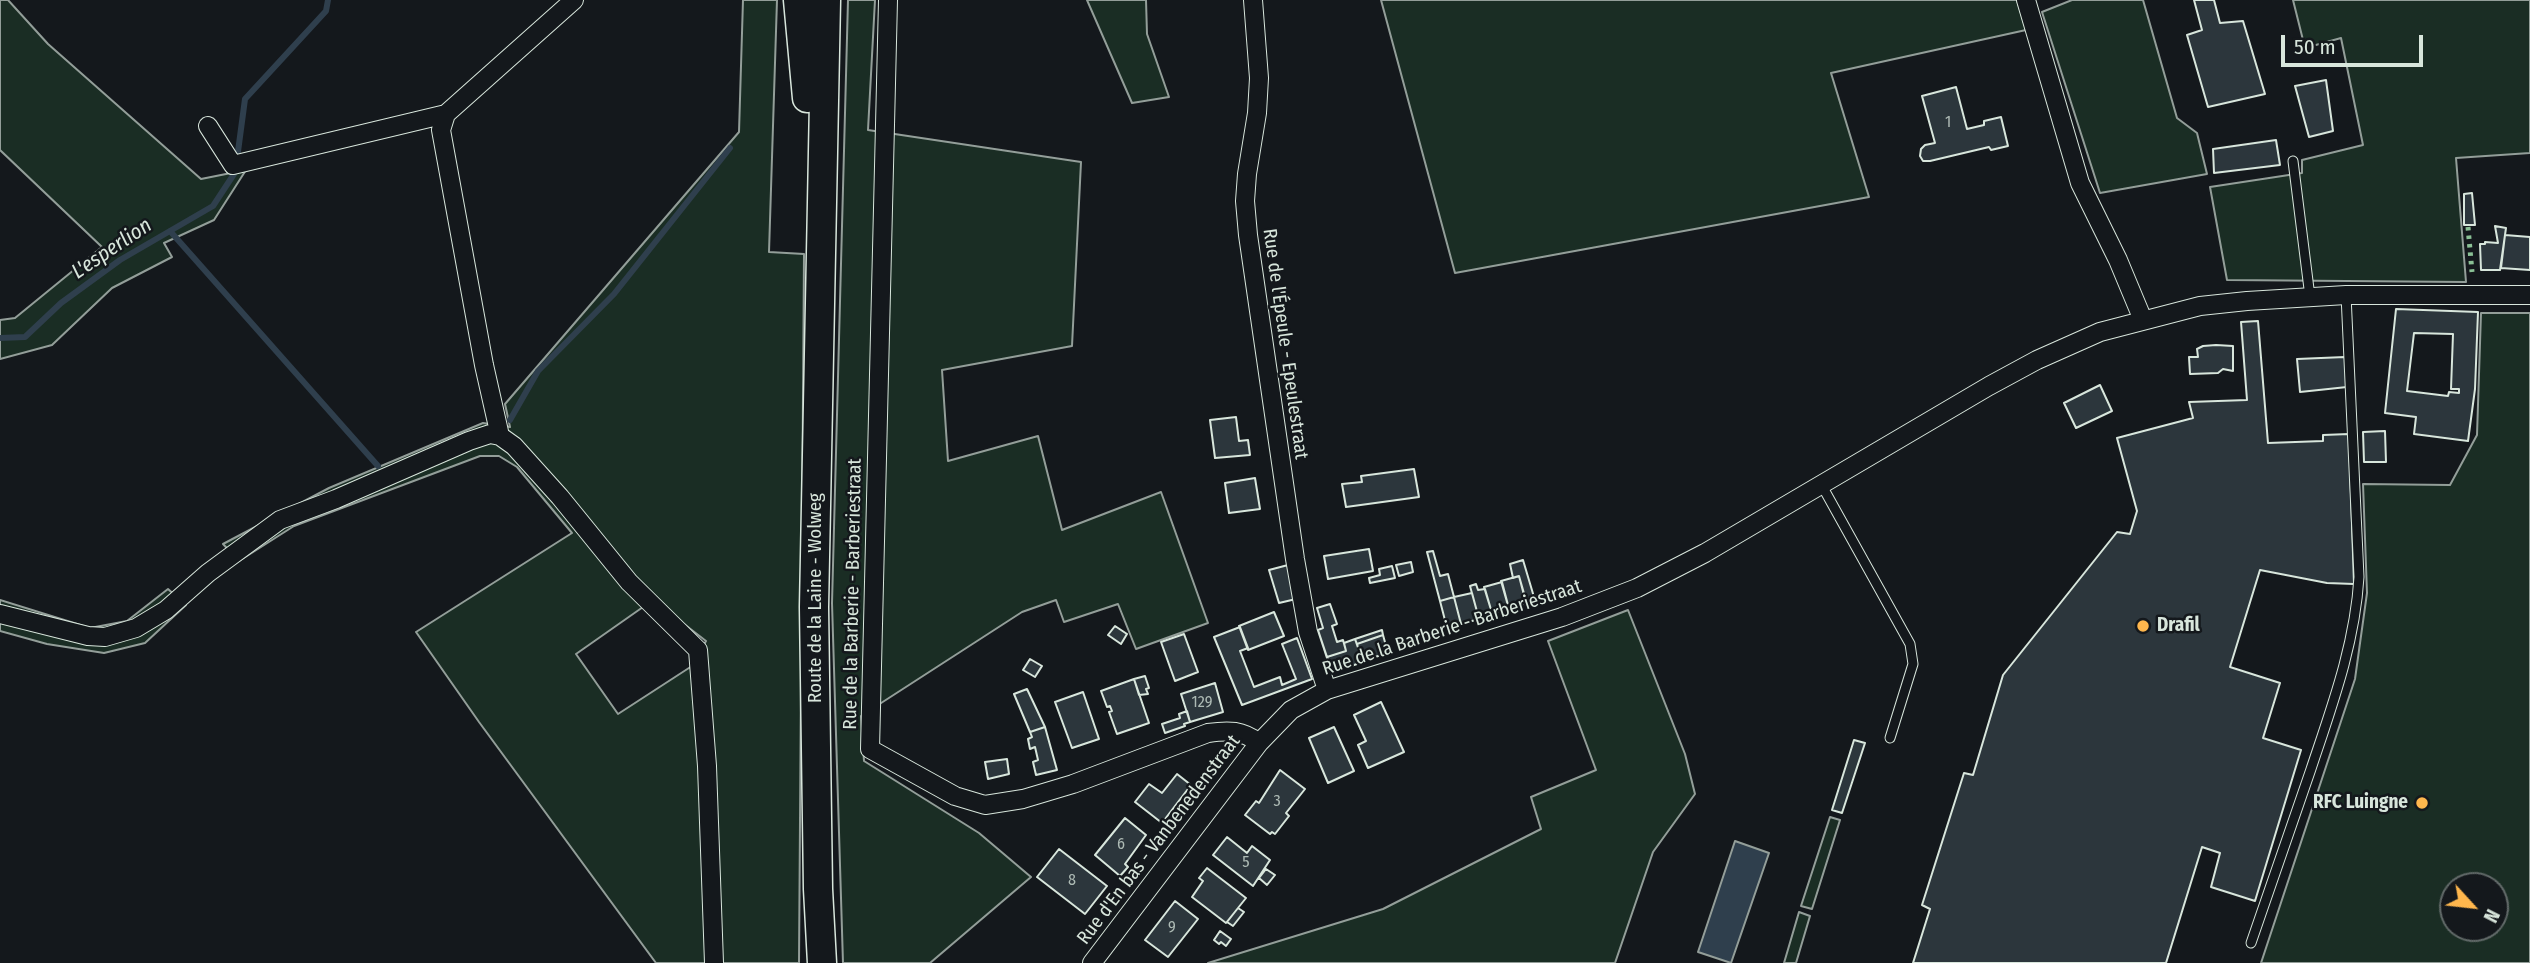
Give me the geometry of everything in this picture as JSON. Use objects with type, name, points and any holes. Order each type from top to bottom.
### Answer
[{"type":"highway","name":"Route de la Laine - Wolweg","points":[[797,0],[821,233]]},
{"type":"highway","name":"Route de la Laine - Wolweg","points":[[822,963],[818,889],[814,607],[826,0]]},
{"type":"street","points":[[208,126],[233,165],[446,114],[574,0]]},
{"type":"street","name":"Rue de la Barberie - Barberiestraat","points":[[888,0],[870,749],[955,796],[985,805],[1023,799],[1073,784],[1208,733],[1226,730],[1239,732],[1259,743],[1291,710],[1327,690],[1562,617],[1637,589],[1705,553],[1913,429],[2037,360],[2100,332],[2200,306],[2346,295],[2530,295]]},
{"type":"street","name":"Rue de l'Épeule - Epeulestraat","points":[[1253,0],[1259,78],[1245,201],[1248,234],[1295,559],[1308,632],[1327,690]]},
{"type":"street","points":[[2026,0],[2080,183],[2118,260],[2143,320]]},
{"type":"street","points":[[446,114],[441,130],[484,365],[500,436]]},
{"type":"street","points":[[0,614],[88,636],[105,637],[136,628],[166,610],[208,573],[280,520],[336,499],[469,441],[490,434],[500,436],[514,446],[560,497],[629,582],[698,650],[707,766],[714,963]]},
{"type":"street","name":"Rue d'En bas - Vanbenedenstraat","points":[[1092,963],[1259,743]]},
{"type":"lane","points":[[2293,161],[2310,297]]},
{"type":"lane","points":[[2251,943],[2324,731],[2357,614],[2359,577],[2346,295]]},
{"type":"lane","points":[[1821,484],[1910,644],[1913,664],[1890,738]]},
{"type":"green space","points":[[0,0],[8,0],[48,44],[201,179],[246,170],[214,220],[164,243],[172,257],[112,288],[52,345],[0,359],[0,320],[15,318],[102,247],[0,150]]},
{"type":"green space","points":[[743,0],[777,0],[769,252],[804,254],[799,963],[656,963],[416,632],[572,533],[517,467],[499,456],[480,456],[294,526],[239,561],[223,544],[329,488],[483,423],[510,427],[505,404],[739,132]],"holes":[[[653,600],[706,641],[692,666],[618,714],[576,654]]]},
{"type":"green space","points":[[848,0],[875,0],[868,130],[1081,162],[1072,346],[942,370],[948,461],[1038,436],[1062,530],[1161,492],[1208,623],[1136,649],[1118,604],[1064,622],[1056,600],[1022,612],[861,716],[864,761],[979,833],[1031,877],[930,963],[843,963],[832,603]]},
{"type":"green space","points":[[1087,0],[1146,0],[1147,34],[1169,97],[1132,103]]},
{"type":"green space","points":[[1381,0],[2017,0],[2026,30],[1831,73],[1869,197],[1455,273]]},
{"type":"green space","points":[[2072,0],[2143,0],[2177,118],[2197,133],[2207,174],[2100,193],[2042,12]]},
{"type":"green space","points":[[2293,0],[2530,0],[2530,153],[2456,158],[2466,282],[2227,280],[2210,187],[2302,173],[2302,160],[2363,145],[2341,38],[2305,48]]},
{"type":"green space","points":[[2481,313],[2530,313],[2530,963],[2261,963],[2355,679],[2367,593],[2363,484],[2450,485],[2477,435]]},
{"type":"green space","points":[[168,589],[186,605],[145,643],[104,653],[47,644],[0,631],[0,600],[90,628],[127,621]]},
{"type":"green space","points":[[1628,610],[1685,754],[1695,794],[1653,852],[1615,963],[1208,963],[1383,909],[1541,829],[1531,797],[1596,770],[1548,641]]},
{"type":"green space","points":[[1830,817],[1840,820],[1812,909],[1801,906]]},
{"type":"green space","points":[[1799,912],[1810,916],[1796,963],[1784,963]]},
{"type":"water","points":[[1735,841],[1769,853],[1731,963],[1698,952]]},
{"type":"building","points":[[2194,0],[2214,0],[2220,23],[2243,21],[2265,94],[2208,107],[2187,35],[2202,30]]},
{"type":"building","points":[[2326,80],[2333,131],[2309,137],[2295,86]]},
{"type":"building","points":[[1956,87],[1967,129],[2001,117],[2008,146],[1991,150],[1989,147],[1923,161],[1920,156],[1921,149],[1925,145],[1935,143],[1922,96]]},
{"type":"building","points":[[2276,140],[2280,165],[2214,173],[2213,149]]},
{"type":"building","points":[[2472,193],[2475,225],[2464,225],[2464,194]]},
{"type":"building","points":[[2495,226],[2506,228],[2500,270],[2481,270],[2480,244],[2498,243]]},
{"type":"building","points":[[2505,235],[2530,237],[2530,270],[2501,268]]},
{"type":"building","points":[[2396,309],[2478,312],[2475,389],[2468,441],[2414,434],[2416,417],[2385,413]],"holes":[[[2414,333],[2453,334],[2451,389],[2459,389],[2459,393],[2449,392],[2448,396],[2407,391]]]},
{"type":"building","name":"Drafil","points":[[2258,321],[2268,443],[2323,441],[2323,435],[2349,434],[2354,584],[2327,583],[2260,570],[2230,667],[2280,683],[2263,738],[2301,750],[2255,901],[2211,887],[2220,853],[2202,847],[2166,963],[1913,963],[1930,909],[1922,905],[1964,773],[1973,775],[2003,675],[2117,532],[2130,534],[2137,511],[2117,438],[2193,418],[2189,402],[2247,400],[2241,322]]},
{"type":"building","points":[[2203,346],[2233,346],[2233,371],[2223,369],[2218,373],[2190,374],[2189,357],[2198,357],[2197,349]]},
{"type":"building","points":[[2345,357],[2347,387],[2300,392],[2297,359]]},
{"type":"building","points":[[2100,385],[2112,411],[2076,428],[2064,403]]},
{"type":"building","points":[[1236,417],[1239,441],[1248,440],[1250,455],[1215,458],[1210,420]]},
{"type":"building","points":[[2385,431],[2386,462],[2364,462],[2363,432]]},
{"type":"building","points":[[1414,469],[1419,497],[1346,507],[1342,484],[1362,482],[1361,476]]},
{"type":"building","points":[[1255,478],[1260,509],[1229,513],[1225,483]]},
{"type":"building","points":[[1369,549],[1373,571],[1328,579],[1324,556]]},
{"type":"building","points":[[1433,551],[1440,576],[1448,574],[1454,597],[1440,601],[1427,552]]},
{"type":"building","points":[[1523,560],[1534,597],[1525,599],[1519,576],[1513,578],[1510,564]]},
{"type":"building","points":[[1411,562],[1413,572],[1399,576],[1396,565]]},
{"type":"building","points":[[1288,565],[1296,599],[1279,603],[1269,570]]},
{"type":"building","points":[[1392,566],[1395,578],[1370,583],[1369,578],[1380,575],[1379,569]]},
{"type":"building","points":[[1519,576],[1527,604],[1509,609],[1501,581]]},
{"type":"building","points":[[1502,582],[1509,609],[1492,613],[1484,587]]},
{"type":"building","points":[[1476,584],[1478,590],[1485,589],[1492,613],[1479,619],[1470,586]]},
{"type":"building","points":[[1472,593],[1479,619],[1461,624],[1454,597]]},
{"type":"building","points":[[1454,597],[1461,624],[1447,628],[1440,601]]},
{"type":"building","points":[[1330,604],[1337,624],[1332,626],[1337,642],[1343,640],[1346,651],[1327,657],[1318,630],[1323,628],[1317,608]]},
{"type":"building","points":[[1274,612],[1284,636],[1248,650],[1239,626]]},
{"type":"building","points":[[1115,626],[1127,634],[1121,644],[1108,635]]},
{"type":"building","points":[[1240,627],[1248,648],[1240,651],[1254,687],[1280,677],[1282,685],[1296,679],[1282,644],[1297,638],[1312,679],[1242,705],[1214,637]]},
{"type":"building","points":[[1382,630],[1383,635],[1357,644],[1355,639]]},
{"type":"building","points":[[1184,634],[1198,672],[1175,681],[1161,642]]},
{"type":"building","points":[[1383,635],[1388,653],[1362,661],[1357,644]]},
{"type":"building","points":[[1355,639],[1363,662],[1336,671],[1332,669],[1327,657],[1346,651],[1344,643]]},
{"type":"building","points":[[1030,659],[1042,666],[1035,677],[1023,670]]},
{"type":"building","points":[[1145,676],[1148,694],[1139,695],[1134,679]]},
{"type":"building","points":[[1134,679],[1149,723],[1117,734],[1109,712],[1112,711],[1110,706],[1107,707],[1101,691]]},
{"type":"building","points":[[1215,683],[1223,712],[1190,722],[1181,694]]},
{"type":"building","points":[[1027,689],[1045,727],[1030,732],[1014,694]]},
{"type":"building","points":[[1083,692],[1099,739],[1072,748],[1055,702]]},
{"type":"building","points":[[1381,702],[1404,752],[1368,768],[1358,745],[1366,741],[1354,715]]},
{"type":"building","points":[[1187,711],[1190,722],[1165,733],[1162,724],[1180,718],[1179,714]]},
{"type":"building","points":[[1045,727],[1057,770],[1036,775],[1033,762],[1038,760],[1035,747],[1030,749],[1028,739],[1032,737],[1030,732]]},
{"type":"building","points":[[1334,727],[1354,771],[1328,783],[1309,738]]},
{"type":"building","points":[[1854,740],[1865,743],[1842,813],[1832,810]]},
{"type":"building","points":[[1007,759],[1009,774],[988,779],[985,762]]},
{"type":"building","points":[[1280,770],[1305,789],[1286,813],[1289,816],[1275,834],[1270,834],[1245,815],[1256,801],[1259,803]]},
{"type":"building","points":[[1177,774],[1191,785],[1162,823],[1135,802],[1149,784],[1162,793]]},
{"type":"building","points":[[1125,818],[1146,835],[1125,864],[1128,867],[1120,876],[1095,855]]},
{"type":"building","points":[[1227,837],[1247,853],[1252,846],[1270,860],[1253,886],[1213,855]]},
{"type":"building","points":[[1059,849],[1107,886],[1085,914],[1037,877]]},
{"type":"building","points":[[1207,868],[1246,898],[1226,923],[1192,897],[1203,881],[1199,878]]},
{"type":"building","points":[[1266,869],[1275,875],[1267,885],[1259,878]]},
{"type":"building","points":[[1175,901],[1198,919],[1168,957],[1145,940]]},
{"type":"building","points":[[1238,908],[1244,912],[1233,926],[1227,922]]},
{"type":"building","points":[[1220,931],[1231,939],[1226,946],[1214,940]]},
{"type":"waterway","name":"L'esperlion","points":[[237,159],[245,99],[326,11],[328,0]]},
{"type":"waterway","points":[[510,420],[538,371],[614,294],[730,148]]},
{"type":"waterway","name":"L'esperlion","points":[[0,338],[25,337],[61,303],[120,260],[213,206],[234,174]]},
{"type":"waterway","points":[[170,231],[378,466]]},
{"type":"hedge","points":[[2468,227],[2472,272]]},
{"type":"place","name":"Drafil","points":[[2143,626]]},
{"type":"place","name":"RFC Luingne","points":[[2422,803]]}]
